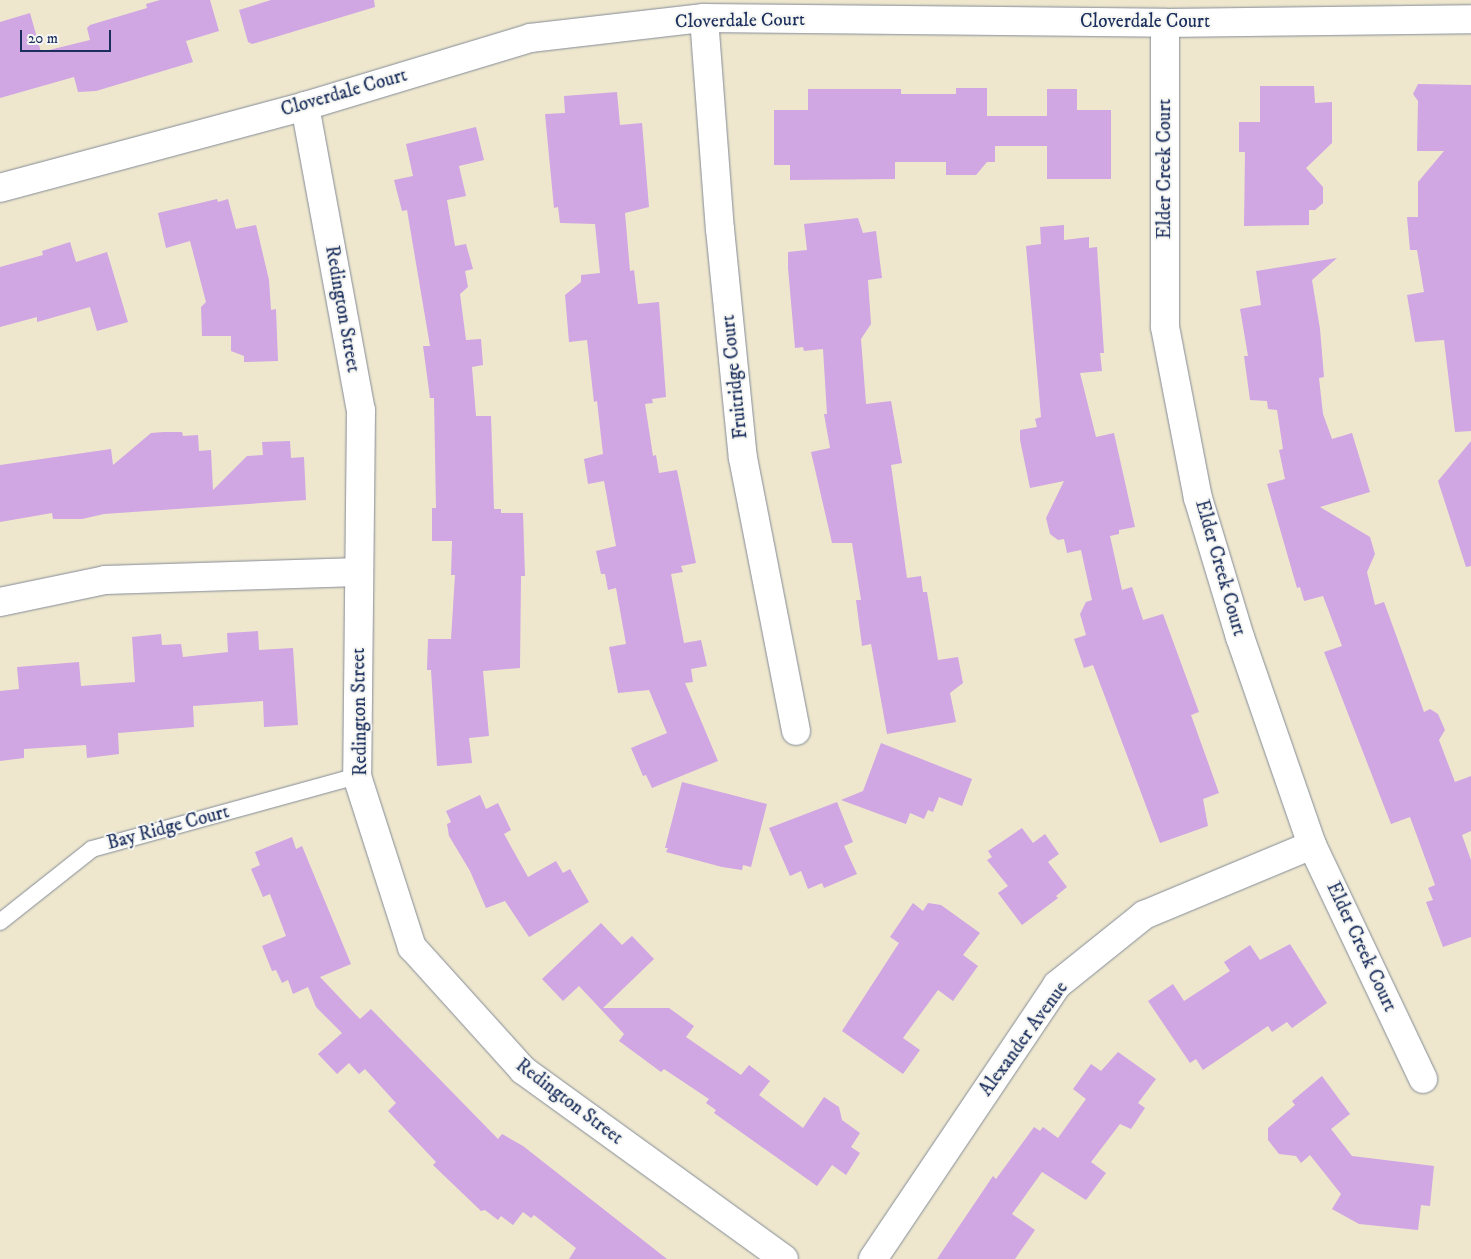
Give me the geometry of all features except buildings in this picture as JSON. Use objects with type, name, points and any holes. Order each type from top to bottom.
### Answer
[{"type":"street","name":"Cloverdale Court","points":[[0,188],[305,106],[530,38],[704,18],[1165,23],[1471,19]]},
{"type":"street","name":"Fruitridge Court","points":[[704,18],[720,229],[743,458],[796,731]]},
{"type":"street","name":"Elder Creek Court","points":[[1165,23],[1165,328],[1198,498],[1240,637],[1312,845],[1424,1079]]},
{"type":"street","name":"Redington Street","points":[[305,106],[361,410],[357,776],[412,947],[522,1070],[784,1259]]},
{"type":"street","points":[[0,602],[105,580],[360,572]]},
{"type":"street","name":"Alexander Avenue","points":[[873,1259],[1057,985],[1144,915],[1312,845]]},
{"type":"lane","name":"Bay Ridge Court","points":[[0,922],[92,849],[357,776]]}]
